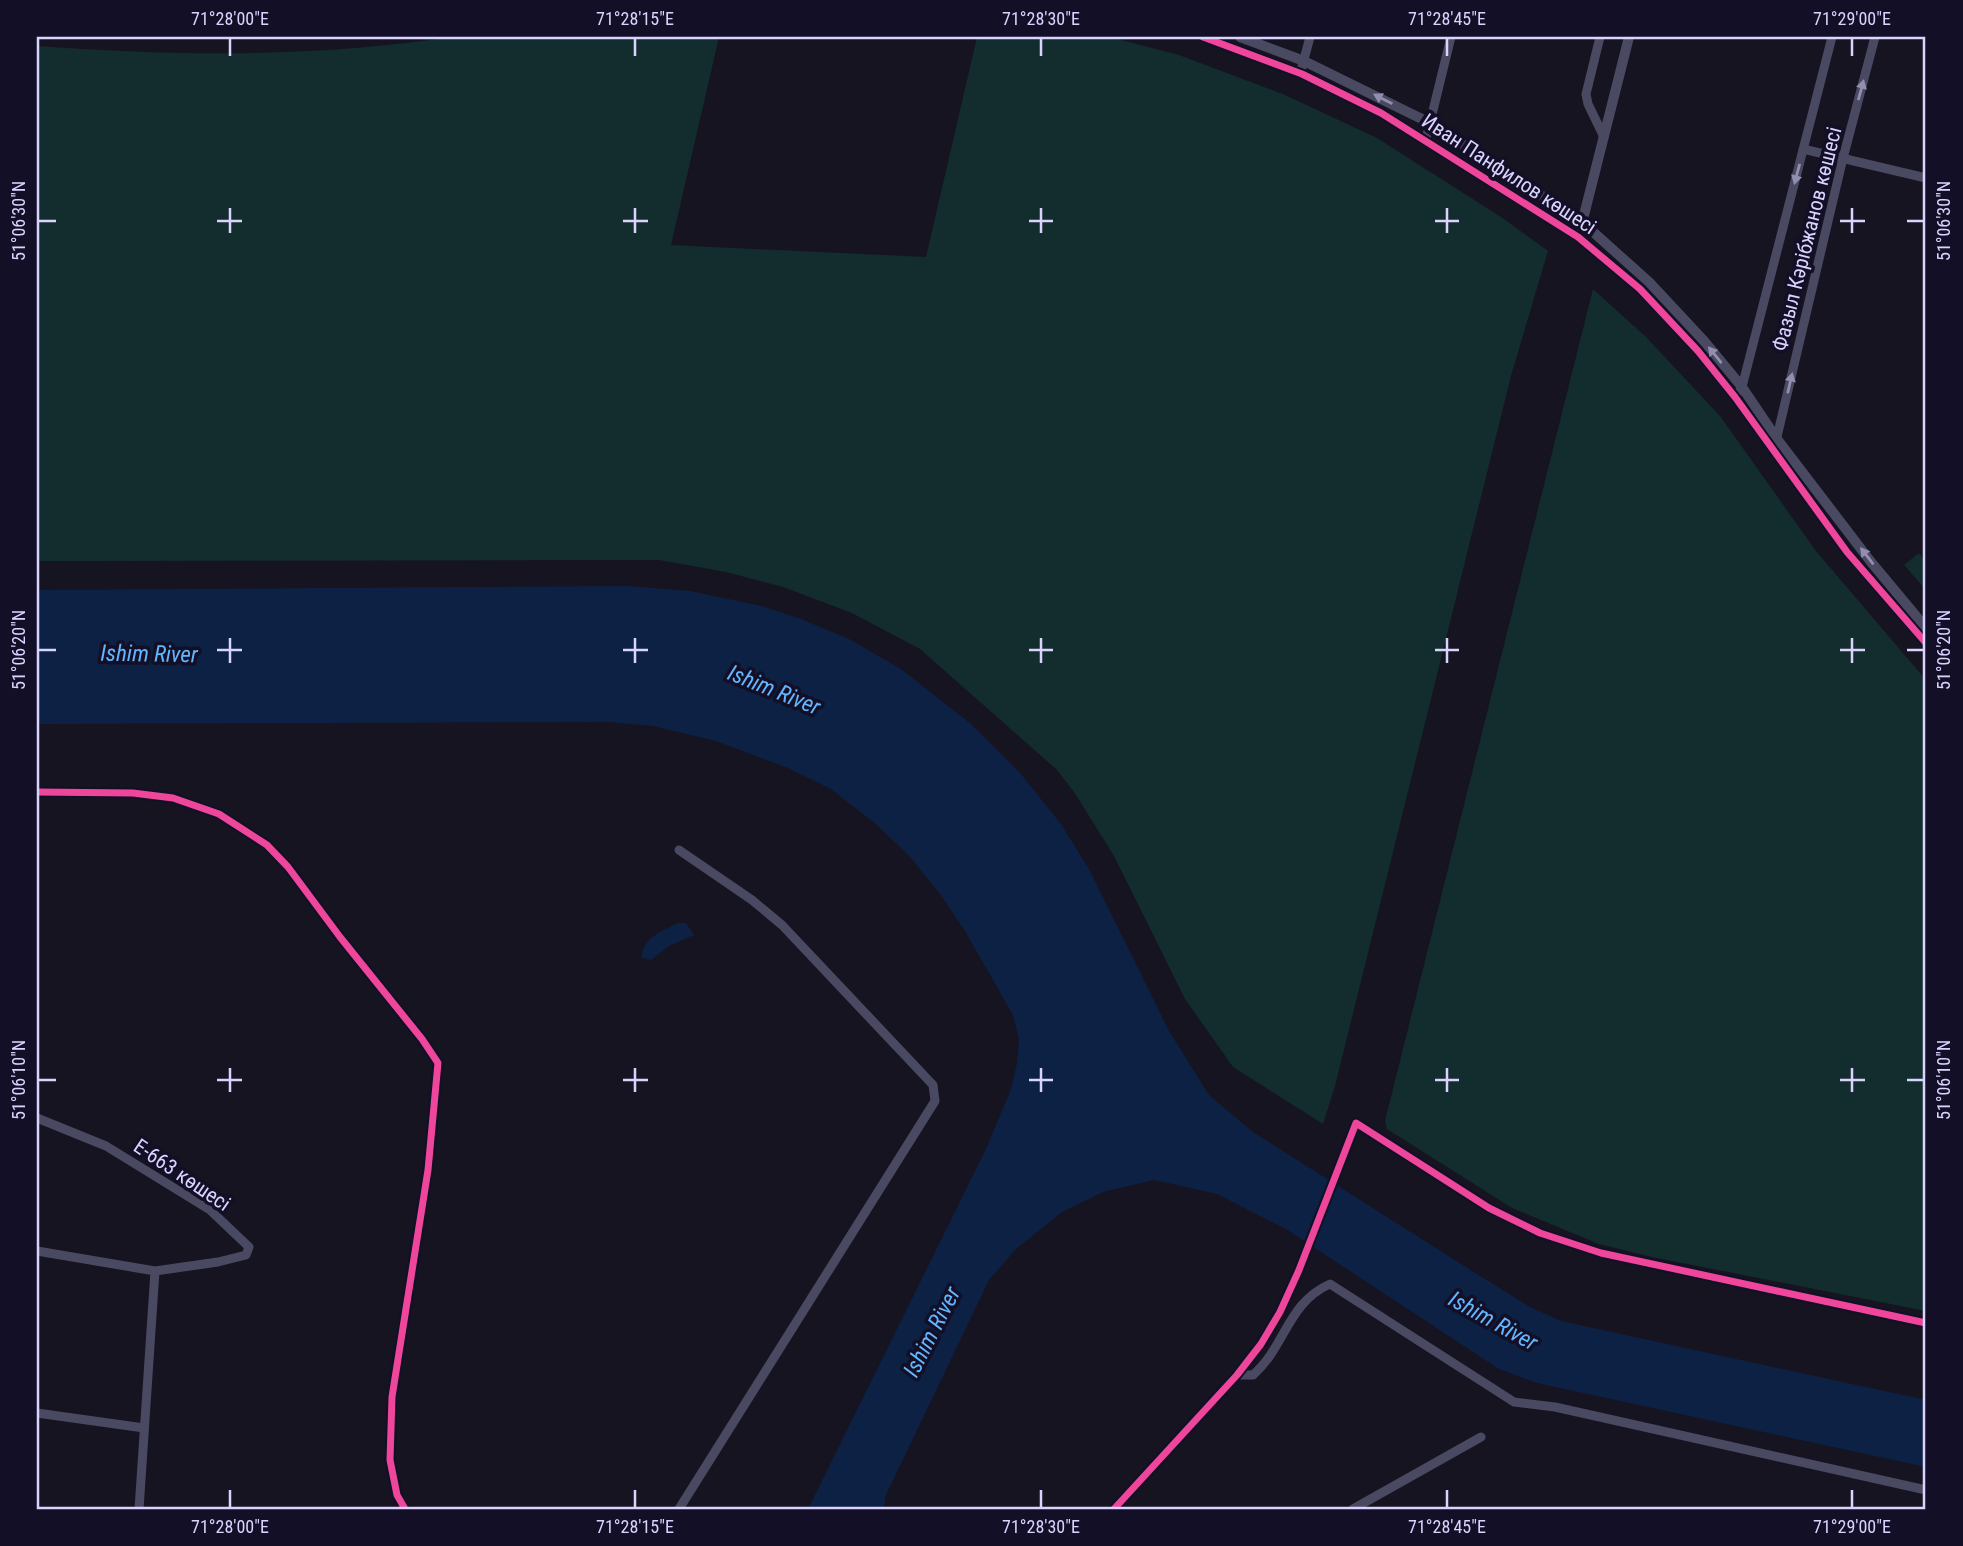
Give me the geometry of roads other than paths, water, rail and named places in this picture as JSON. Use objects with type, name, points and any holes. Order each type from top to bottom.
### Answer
[{"type":"street","name":"Иван Панфилов көшесі","points":[[1203,37],[1300,74],[1381,113],[1578,237],[1640,289],[1738,392]]},
{"type":"street","name":"Иван Панфилов көшесі","points":[[1240,37],[1304,61],[1430,123],[1582,222],[1649,282],[1704,341],[1847,552],[1926,643]]},
{"type":"street","points":[[1300,74],[1310,37]]},
{"type":"street","points":[[1426,139],[1451,37]]},
{"type":"street","points":[[1600,37],[1586,94],[1604,137]]},
{"type":"street","points":[[1578,237],[1629,37]]},
{"type":"street","points":[[1738,392],[1832,37]]},
{"type":"street","name":"Фазыл Кәрібжанов көшесі","points":[[1775,444],[1843,158],[1875,37]]},
{"type":"street","points":[[1804,149],[1926,178]]},
{"type":"street","name":"Иван Панфилов көшесі","points":[[1775,444],[1926,628]]},
{"type":"street","points":[[37,792],[133,793],[173,798],[219,814],[267,845],[288,867],[438,1063],[428,1170],[392,1397],[390,1460],[397,1495],[405,1509]]},
{"type":"street","points":[[679,850],[752,900],[782,925],[933,1085],[935,1101],[679,1509]]},
{"type":"street","name":"Е-663 көшесі","points":[[37,1118],[106,1146],[210,1210],[249,1247],[246,1255],[155,1271],[37,1251]]},
{"type":"street","points":[[1114,1509],[1237,1375],[1261,1344],[1280,1312],[1299,1270],[1356,1123],[1489,1208],[1540,1233],[1601,1253],[1926,1323]]},
{"type":"street","points":[[139,1509],[155,1271]]},
{"type":"street","points":[[1237,1375],[1253,1375],[1267,1363],[1299,1307],[1315,1291],[1330,1284],[1514,1402],[1555,1407],[1926,1490]]},
{"type":"street","points":[[37,1413],[144,1429]]},
{"type":"street","points":[[1353,1509],[1482,1437]]},
{"type":"water","name":"Ishim River","points":[[627,586],[690,591],[762,606],[801,619],[849,639],[901,669],[971,724],[1021,774],[1061,824],[1089,869],[1169,1031],[1209,1095],[1253,1132],[1530,1307],[1561,1321],[1926,1400],[1926,1467],[1537,1383],[1499,1369],[1286,1229],[1217,1194],[1154,1180],[1103,1192],[1062,1212],[1016,1249],[989,1280],[885,1497],[884,1509],[808,1509],[986,1149],[1011,1089],[1017,1063],[1019,1040],[1013,1015],[965,931],[911,858],[877,825],[831,789],[788,768],[716,741],[653,726],[609,722],[37,724],[37,590]]},
{"type":"water","points":[[678,923],[686,923],[694,935],[669,946],[651,960],[642,958],[649,940]]}]
